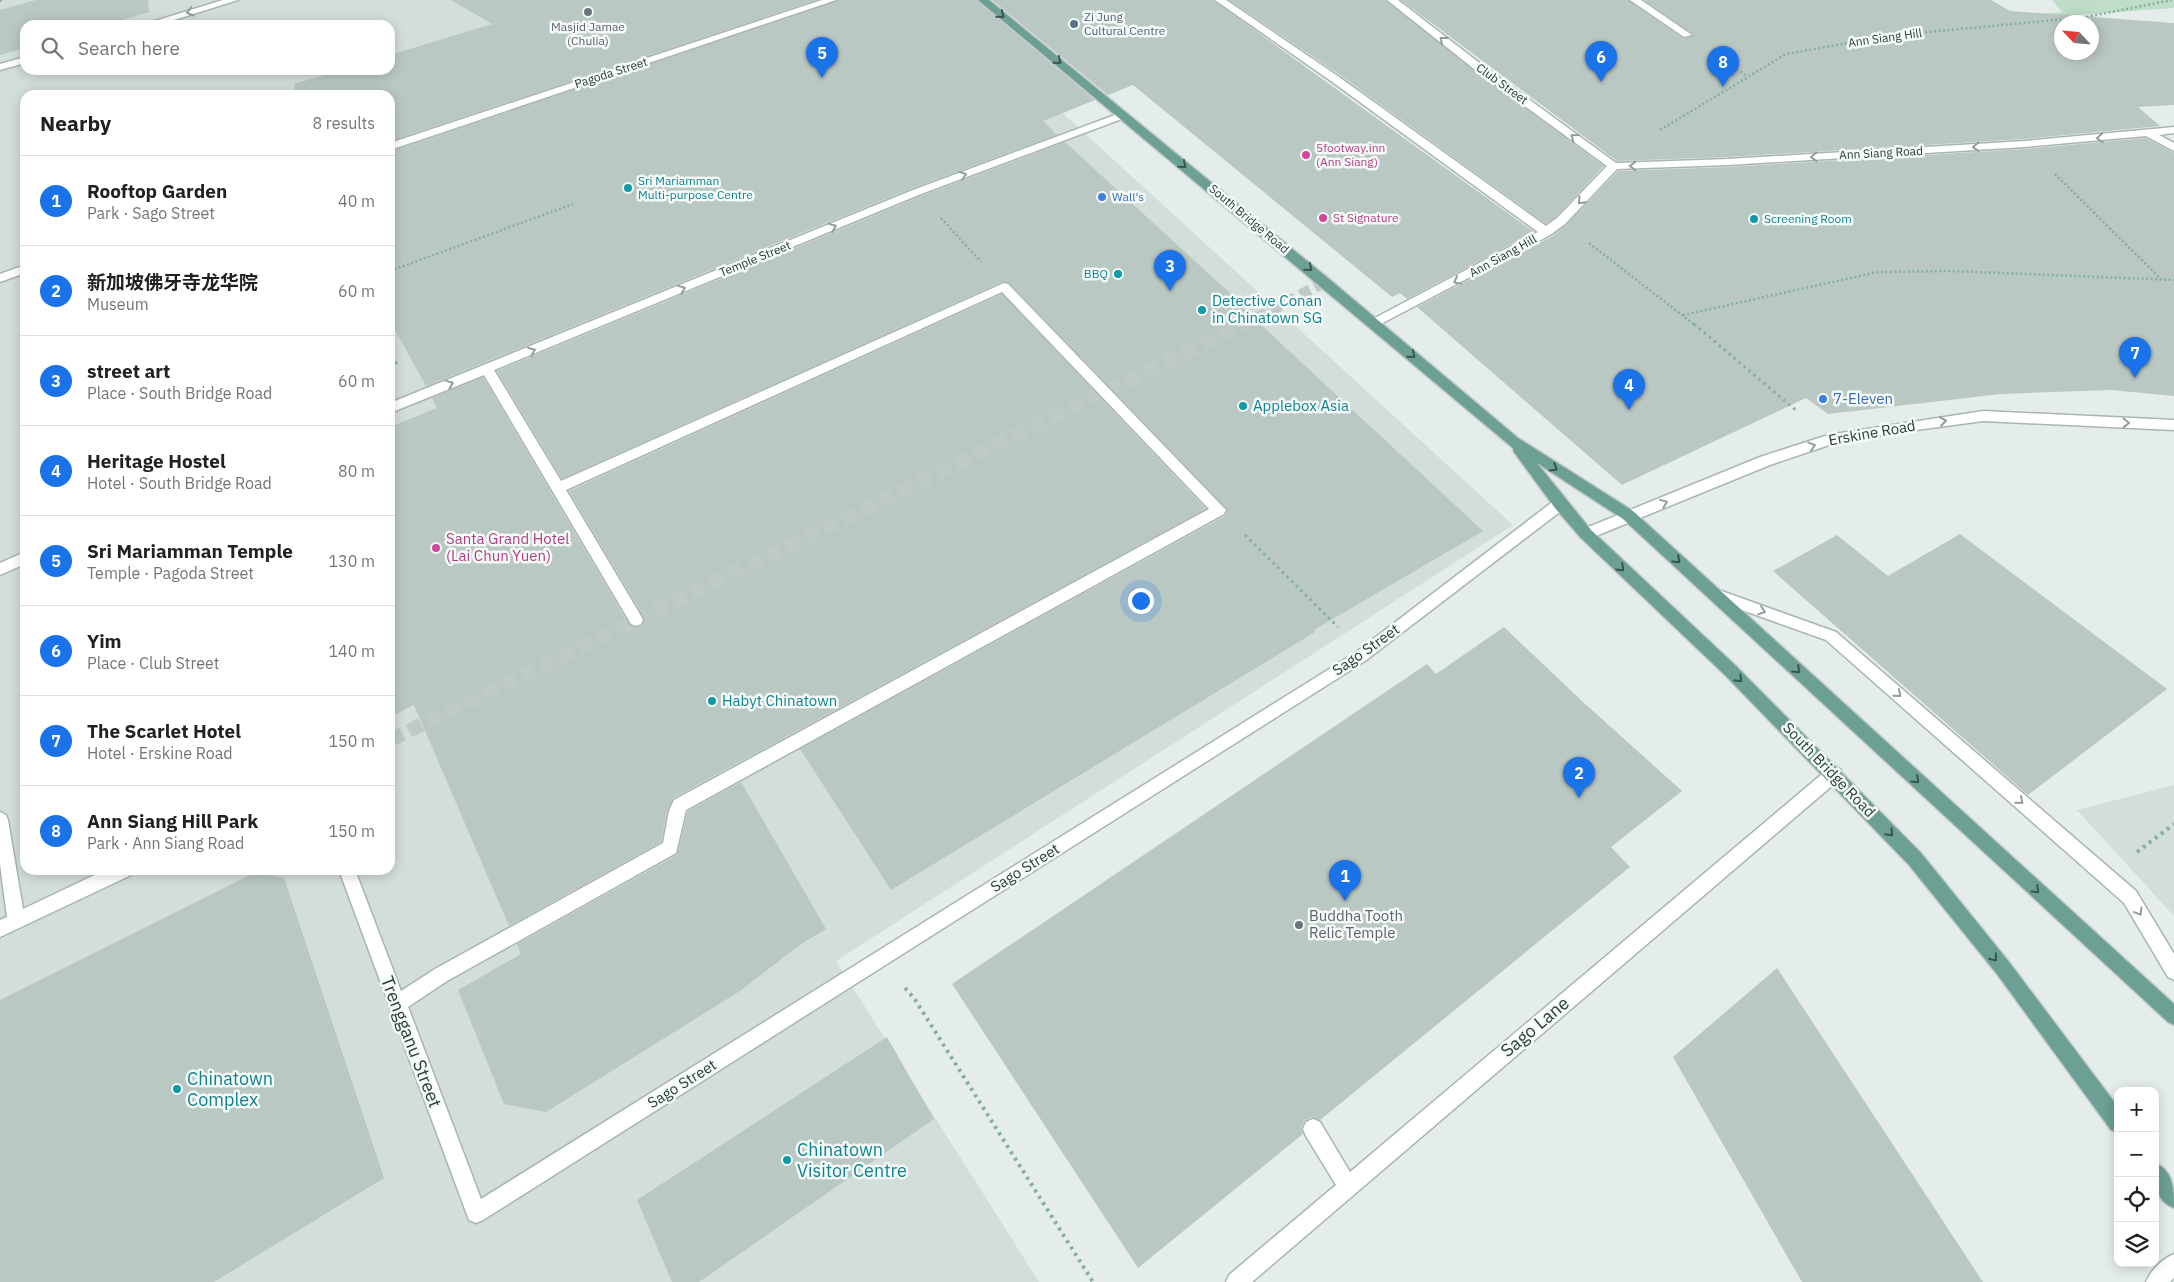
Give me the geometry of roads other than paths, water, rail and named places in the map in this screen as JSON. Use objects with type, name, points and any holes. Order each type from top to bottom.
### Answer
[{"type":"main road","name":"South Bridge Road","points":[[983,0],[1375,323],[1513,442],[1628,515],[2174,1016]]},
{"type":"main road","name":"South Bridge Road","points":[[1513,442],[1560,504],[1586,534],[1731,671],[1834,774],[1915,859],[2003,968],[2114,1118]]},
{"type":"main road","points":[[2158,1177],[2174,1198]]},
{"type":"street","points":[[164,20],[234,0]]},
{"type":"street","name":"Pagoda Street","points":[[395,145],[831,0]]},
{"type":"street","points":[[1220,0],[1546,232]]},
{"type":"street","name":"Club Street","points":[[1392,0],[1482,70],[1614,166]]},
{"type":"street","points":[[1635,0],[1687,35]]},
{"type":"street","points":[[0,68],[20,62]]},
{"type":"street","name":"Temple Street","points":[[395,406],[918,192],[1123,115]]},
{"type":"street","name":"Ann Siang Road","points":[[1614,166],[1652,166],[2025,144],[2174,130]]},
{"type":"street","points":[[2149,133],[2174,148]]},
{"type":"street","name":"Ann Siang Hill","points":[[1375,323],[1546,232],[1561,222],[1614,166]]},
{"type":"street","points":[[0,278],[20,271]]},
{"type":"street","points":[[397,1004],[441,975],[670,848],[680,805],[1219,510],[1004,287],[558,488]]},
{"type":"street","points":[[487,369],[636,620]]},
{"type":"street","name":"Erskine Road","points":[[1586,534],[1628,515],[1658,506],[1774,458],[1828,440],[1894,428],[1983,416],[2078,422],[2174,425]]},
{"type":"street","name":"Sago Street","points":[[476,1213],[1360,658],[1560,504]]},
{"type":"street","points":[[0,569],[20,560]]},
{"type":"street","points":[[1716,595],[1831,636],[2130,897],[2174,972]]},
{"type":"street","name":"Sago Lane","points":[[1236,1282],[1834,774]]},
{"type":"street","points":[[0,820],[12,882],[16,922]]},
{"type":"street","points":[[0,930],[113,875]]},
{"type":"street","name":"Trengganu Street","points":[[349,875],[476,1213]]},
{"type":"street","points":[[1313,1129],[1348,1187]]},
{"type":"street","points":[[2156,1282],[2174,1264]]},
{"type":"tunnel","points":[[1242,326],[1325,282]]},
{"type":"tunnel","points":[[395,738],[1244,324]]},
{"type":"place","name":"Masjid Jamae (Chulia)","points":[[588,12]]},
{"type":"place","name":"Zi Jung Cultural Centre","points":[[1074,24]]},
{"type":"place","name":"Sri Mariamman Temple","points":[[822,78]]},
{"type":"place","name":"Yim","points":[[1601,82]]},
{"type":"place","name":"Ann Siang Hill Park","points":[[1723,87]]},
{"type":"place","name":"5footway.inn (Ann Siang)","points":[[1306,155]]},
{"type":"place","name":"Sri Mariamman Multi-purpose Centre","points":[[628,188]]},
{"type":"place","name":"Wall's","points":[[1102,197]]},
{"type":"place","name":"St Signature","points":[[1323,218]]},
{"type":"place","name":"Screening Room","points":[[1754,219]]},
{"type":"place","name":"BBQ","points":[[1118,274]]},
{"type":"place","name":"street art","points":[[1170,291]]},
{"type":"place","name":"Detective Conan in Chinatown SG","points":[[1202,310]]},
{"type":"place","name":"The Scarlet Hotel","points":[[2135,378]]},
{"type":"place","name":"7-Eleven","points":[[1823,399]]},
{"type":"place","name":"Applebox Asia","points":[[1243,406]]},
{"type":"place","name":"Heritage Hostel","points":[[1629,410]]},
{"type":"place","name":"Santa Grand Hotel (Lai Chun Yuen)","points":[[436,548]]},
{"type":"place","name":"Habyt Chinatown","points":[[712,701]]},
{"type":"place","name":"新加坡佛牙寺龙华院","points":[[1579,798]]},
{"type":"place","name":"Rooftop Garden","points":[[1345,901]]},
{"type":"place","name":"Buddha Tooth Relic Temple","points":[[1299,925]]},
{"type":"place","name":"Chinatown Complex","points":[[177,1089]]},
{"type":"place","name":"Chinatown Visitor Centre","points":[[787,1160]]}]
